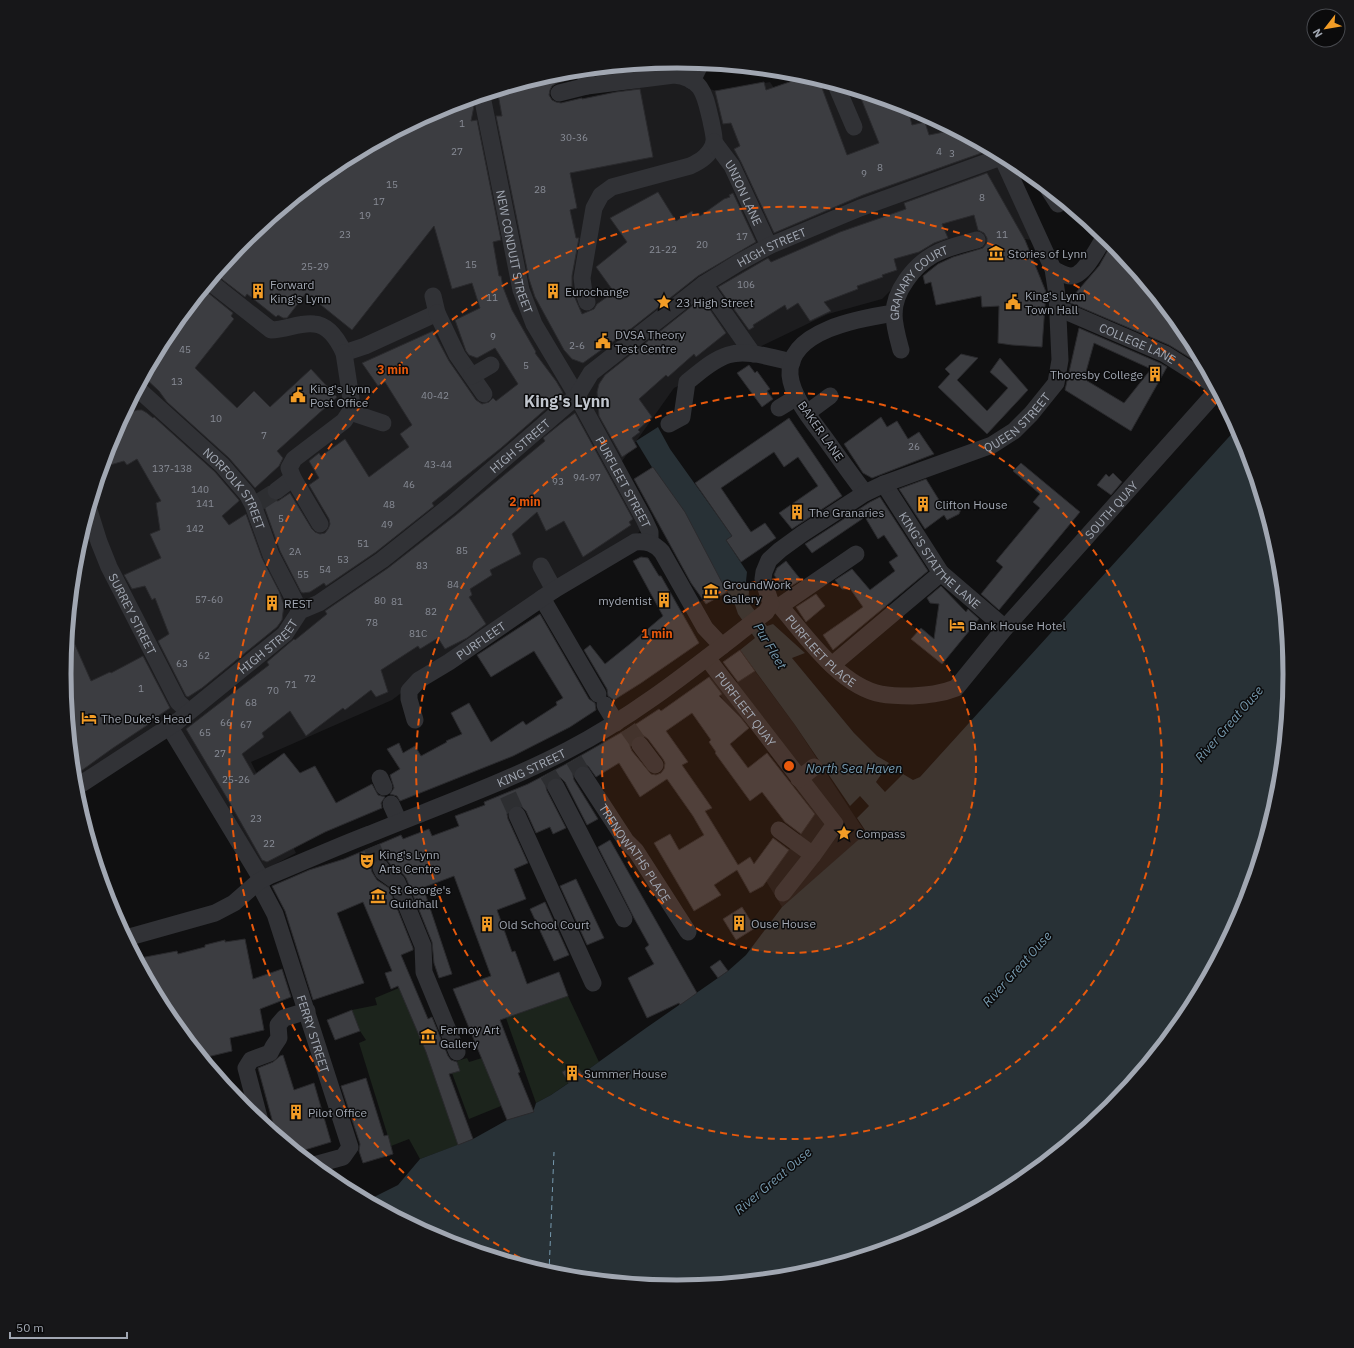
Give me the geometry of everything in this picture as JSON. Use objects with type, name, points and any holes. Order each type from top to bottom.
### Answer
[{"type":"street","points":[[692,81],[698,69]]},
{"type":"street","points":[[559,93],[586,78],[674,75],[685,76],[702,89],[713,130],[714,142],[708,153],[701,161],[690,166],[612,186],[601,195],[594,208],[582,278],[584,294],[587,302]]},
{"type":"street","points":[[838,90],[854,126]]},
{"type":"street","name":"NEW CONDUIT STREET","points":[[483,100],[521,290],[534,324],[576,396]]},
{"type":"street","name":"UNION LANE","points":[[714,142],[732,166],[769,246]]},
{"type":"street","name":"HIGH STREET","points":[[82,784],[169,726],[227,682],[285,634],[300,611],[319,603],[382,560],[451,505],[576,396],[591,373],[704,284],[769,246],[860,208],[995,158]]},
{"type":"street","name":"QUEEN STREET","points":[[884,484],[992,445],[1014,431],[1031,414],[1056,383],[1060,360],[1058,308],[1054,269],[1005,164]]},
{"type":"street","name":"GRANARY COURT","points":[[901,350],[894,313],[895,302],[905,282],[922,262],[934,254],[948,248],[977,240]]},
{"type":"street","points":[[1054,269],[1067,275],[1076,275],[1082,271],[1102,241]]},
{"type":"street","points":[[213,284],[271,330],[315,324],[323,327],[331,333],[339,342],[344,353],[352,405],[350,412],[344,421],[294,459],[289,468],[293,478],[320,524]]},
{"type":"street","points":[[704,284],[753,354]]},
{"type":"street","points":[[433,296],[437,313],[457,355],[484,394]]},
{"type":"street","name":"COLLEGE LANE","points":[[1058,308],[1164,354],[1207,381]]},
{"type":"street","points":[[344,353],[365,346],[437,313]]},
{"type":"street","points":[[680,421],[687,382],[719,359],[728,355],[740,353],[753,354],[792,362],[797,351],[807,342],[829,329],[863,319],[894,313]]},
{"type":"street","name":"BAKER LANE","points":[[792,362],[790,375],[793,387],[798,397],[807,413],[865,493]]},
{"type":"street","points":[[472,376],[491,365]]},
{"type":"street","name":"NORFOLK STREET","points":[[140,393],[222,465],[256,504],[271,555],[300,611]]},
{"type":"street","name":"SOUTH QUAY","points":[[1005,628],[1214,394]]},
{"type":"street","name":"PURFLEET STREET","points":[[576,396],[644,519],[650,532],[650,542],[656,545],[662,552],[705,628],[727,642]]},
{"type":"street","points":[[807,413],[830,396]]},
{"type":"street","points":[[779,408],[798,397]]},
{"type":"street","points":[[350,412],[383,423]]},
{"type":"street","points":[[276,491],[293,478]]},
{"type":"street","name":"PURFLEET PLACE","points":[[884,484],[865,493],[802,534],[780,550],[770,560],[764,572],[763,579],[772,607],[832,665],[854,683],[862,688],[890,696],[934,695],[956,688],[1005,628]]},
{"type":"street","name":"KING'S STAITHE LANE","points":[[884,484],[941,573],[1005,628]]},
{"type":"street","name":"SURREY STREET","points":[[92,518],[109,567],[178,702],[188,711]]},
{"type":"street","name":"PURFLEET","points":[[415,720],[404,688],[449,662],[548,594],[635,542],[650,542]]},
{"type":"street","name":"KING STREET","points":[[132,939],[215,913],[234,903],[260,881],[370,841],[399,822],[549,774],[571,755],[622,723],[772,607],[856,554]]},
{"type":"street","points":[[541,566],[548,594],[601,699],[622,723]]},
{"type":"street","points":[[832,665],[941,573]]},
{"type":"street","name":"PURFLEET QUAY","points":[[707,658],[835,824],[813,855],[782,893]]},
{"type":"street","name":"FERRY STREET","points":[[169,726],[257,874],[275,914],[350,1147],[343,1157],[320,1163]]},
{"type":"street","points":[[640,745],[655,765]]},
{"type":"street","points":[[799,779],[814,768]]},
{"type":"street","points":[[549,774],[624,919]]},
{"type":"street","name":"TRENOWATHS PLACE","points":[[583,775],[626,841],[636,851],[688,932]]},
{"type":"street","points":[[391,804],[399,822]]},
{"type":"street","points":[[517,815],[593,983]]},
{"type":"street","points":[[779,830],[813,855]]},
{"type":"street","points":[[381,868],[382,872],[396,882],[414,924],[423,946],[424,972],[457,1052]]},
{"type":"street","points":[[258,1112],[246,1068],[251,1060],[270,1053],[279,1038],[278,1025],[284,1018],[307,1011]]},
{"type":"shaded area","points":[[796,80],[872,100],[945,130],[980,149],[1003,163],[1032,240],[1025,239],[982,249],[980,234],[928,253],[882,299],[828,314],[674,388],[620,464],[642,528],[636,536],[452,655],[392,700],[251,762],[296,853],[257,874],[169,727],[82,784],[76,753],[72,714],[72,634],[76,595],[83,556],[103,479],[133,406],[173,337],[221,274],[248,245],[277,218],[340,170],[409,130],[482,100],[501,95],[548,87],[552,105],[671,81],[718,91],[770,82],[774,88]]},
{"type":"shaded area","points":[[721,663],[736,683],[755,671],[795,725],[865,832],[865,835],[782,907],[766,881],[815,814],[750,727],[725,702],[708,678]]},
{"type":"shaded area","points":[[399,988],[426,1052],[458,1145],[420,1159],[409,1139],[391,1146],[359,1043],[366,1040],[360,1031],[352,1010],[377,1005],[375,998]]},
{"type":"shaded area","points":[[568,996],[599,1062],[551,1095],[536,1103],[506,1018]]},
{"type":"shaded area","points":[[467,1058],[469,1062],[482,1058],[501,1106],[469,1119],[452,1073],[460,1070],[457,1061]]},
{"type":"water","points":[[658,427],[670,449],[732,536],[726,540],[747,572],[746,581],[749,592],[748,602],[767,626],[773,624],[805,653],[792,658],[854,733],[877,756],[889,763],[876,782],[885,792],[903,774],[913,780],[920,777],[1233,433],[1251,479],[1262,517],[1278,595],[1282,634],[1282,714],[1278,753],[1262,831],[1251,869],[1221,942],[1181,1011],[1158,1043],[1133,1074],[1106,1103],[1077,1130],[1014,1178],[980,1199],[945,1218],[872,1248],[834,1259],[756,1275],[717,1279],[637,1279],[598,1275],[559,1268],[482,1248],[409,1218],[372,1198],[398,1185],[420,1159],[473,1139],[507,1120],[533,1112],[536,1103],[551,1095],[582,1074],[728,971],[746,955],[782,907],[865,834],[865,830],[857,818],[869,806],[860,796],[850,806],[795,725],[740,650],[755,638],[738,614],[735,605],[718,576],[636,441]]},
{"type":"building","points":[[576,77],[552,86],[549,95],[552,100],[561,103],[582,98],[640,89],[653,157],[570,173],[577,208],[570,210],[576,238],[579,238],[572,276],[572,291],[582,314],[594,309],[597,304],[614,292],[596,267],[627,242],[610,218],[658,192],[676,221],[692,211],[694,216],[699,213],[700,216],[724,199],[730,197],[729,195],[733,193],[756,242],[698,276],[632,328],[583,363],[572,359],[564,350],[535,297],[529,279],[496,116],[502,116],[498,95],[520,89]]},
{"type":"building","points":[[795,80],[821,86],[847,155],[879,143],[860,97],[909,114],[912,125],[925,122],[929,135],[947,131],[985,152],[863,195],[774,233],[734,149],[740,146],[731,123],[723,124],[715,91],[764,82],[766,90]]},
{"type":"building","points":[[473,103],[471,121],[477,120],[501,240],[493,242],[499,276],[501,276],[503,287],[512,310],[536,352],[535,353],[556,381],[563,394],[501,448],[432,503],[434,506],[376,552],[326,586],[324,583],[310,592],[303,593],[301,592],[280,551],[263,503],[270,499],[278,501],[290,493],[312,529],[320,534],[325,533],[330,524],[329,519],[309,485],[319,478],[309,461],[319,453],[321,456],[345,439],[369,477],[409,447],[400,434],[412,425],[385,382],[378,386],[362,363],[433,331],[449,361],[476,400],[482,404],[489,402],[493,398],[496,401],[518,384],[495,348],[477,358],[469,355],[466,351],[455,320],[480,308],[472,283],[452,289],[434,226],[352,330],[306,293],[287,318],[283,318],[278,315],[276,317],[247,294],[245,297],[219,277],[248,245],[277,218],[340,170],[409,130]]},
{"type":"building","points":[[987,173],[1025,240],[1046,292],[1042,347],[998,343],[999,306],[982,307],[981,296],[936,305],[931,282],[925,284],[923,276],[938,264],[953,257],[983,248],[987,243],[987,238],[984,233],[978,230],[974,215],[942,224],[948,238],[934,243],[919,252],[894,259],[897,270],[882,275],[883,277],[857,286],[858,289],[824,302],[831,311],[810,321],[798,303],[787,310],[785,305],[753,325],[754,327],[749,330],[718,287],[768,258],[771,262],[840,232],[906,209],[904,203]]},
{"type":"building","points":[[1109,248],[1133,274],[1158,305],[1196,362],[1169,345],[1068,302],[1099,266]]},
{"type":"building","points":[[207,292],[233,313],[231,316],[234,319],[195,368],[237,408],[254,391],[270,407],[311,369],[337,397],[277,451],[283,458],[279,466],[255,488],[229,458],[167,402],[159,391],[147,380],[173,337]]},
{"type":"building","points":[[702,298],[726,333],[696,357],[694,354],[668,377],[666,375],[639,399],[652,417],[638,430],[640,432],[632,438],[637,447],[622,457],[599,416],[597,392],[599,384],[605,375]]},
{"type":"building","name":"Thoresby College","points":[[1079,328],[1167,367],[1131,431],[1065,390]],"holes":[[[1094,343],[1151,369],[1124,403],[1084,379]]]},
{"type":"building","points":[[961,354],[978,358],[957,380],[987,411],[1008,388],[990,372],[1000,358],[1028,390],[987,434],[938,387],[950,374],[945,369]]},
{"type":"building","points":[[749,365],[755,373],[757,371],[770,389],[767,391],[773,399],[762,407],[737,373]]},
{"type":"building","points":[[142,410],[153,418],[154,417],[215,472],[239,500],[222,516],[229,525],[246,514],[262,558],[279,591],[284,605],[282,620],[277,627],[202,688],[188,697],[186,696],[158,641],[169,634],[155,598],[152,600],[145,586],[132,589],[124,575],[161,558],[150,534],[160,530],[156,503],[161,501],[137,459],[127,465],[124,461],[110,465],[109,463],[130,413]]},
{"type":"building","points":[[575,413],[633,519],[629,522],[631,525],[583,557],[564,521],[546,531],[537,512],[512,534],[521,554],[490,570],[492,575],[470,589],[472,595],[469,597],[486,624],[467,638],[445,649],[438,638],[420,649],[418,646],[381,670],[388,692],[376,697],[371,690],[345,710],[343,708],[306,736],[290,711],[262,733],[264,737],[242,754],[254,775],[284,753],[300,773],[315,766],[336,803],[372,784],[378,795],[385,797],[381,803],[382,808],[325,832],[267,862],[262,860],[186,729],[269,665],[267,662],[327,614],[325,611],[388,568],[456,515],[545,441],[543,438]]},
{"type":"building","points":[[881,417],[887,427],[897,421],[908,439],[919,432],[934,454],[872,478],[863,473],[844,444]]},
{"type":"building","points":[[789,418],[842,496],[792,529],[779,513],[818,486],[798,457],[784,467],[774,452],[721,488],[751,532],[765,523],[776,538],[741,562],[726,540],[732,536],[695,483]]},
{"type":"building","points":[[1021,463],[1080,512],[999,610],[981,594],[1003,567],[996,561],[1040,508],[1033,502],[1040,494],[1013,471]]},
{"type":"building","points":[[653,467],[685,512],[727,592],[706,604],[691,583],[634,479]]},
{"type":"building","points":[[1113,473],[1122,482],[1111,495],[1097,485],[1106,474],[1109,477]]},
{"type":"building","name":"Clifton House","points":[[926,479],[944,508],[954,502],[962,507],[959,514],[947,520],[944,515],[925,529],[899,489]]},
{"type":"building","points":[[880,497],[928,571],[833,650],[823,635],[863,607],[849,587],[847,589],[842,589],[835,580],[852,569],[870,590],[895,571],[889,562],[898,556],[884,535],[878,539],[865,517],[812,553],[805,544]]},
{"type":"building","points":[[641,557],[648,558],[659,576],[661,576],[699,643],[614,700],[608,696],[607,689],[584,650],[590,645],[605,664],[663,616],[633,561]]},
{"type":"building","points":[[786,561],[801,580],[785,590],[774,575],[777,568]]},
{"type":"building","name":"Bank House Hotel","points":[[941,586],[966,612],[968,609],[979,619],[942,664],[911,639],[921,628],[934,639],[939,604],[930,603],[927,598]]},
{"type":"building","points":[[816,594],[825,606],[806,622],[796,607]]},
{"type":"building","points":[[540,614],[589,699],[595,703],[596,710],[570,727],[513,756],[400,801],[397,796],[390,794],[394,788],[390,775],[400,769],[387,749],[399,743],[403,753],[415,746],[421,756],[447,742],[446,741],[462,734],[451,713],[469,703],[491,742],[523,721],[526,725],[557,705],[556,702],[563,698],[534,651],[491,677],[477,655]]},
{"type":"building","points":[[72,638],[91,681],[110,672],[111,673],[143,656],[170,708],[79,772],[72,714]]},
{"type":"building","points":[[740,650],[755,671],[738,682],[723,662]]},
{"type":"building","points":[[709,677],[722,694],[719,696],[749,728],[730,744],[748,768],[767,753],[815,814],[801,834],[785,822],[762,792],[750,801],[715,753],[716,752],[709,742],[711,740],[692,713],[666,731],[688,762],[682,765],[712,808],[705,811],[738,865],[750,857],[754,864],[773,838],[789,850],[763,886],[750,893],[737,870],[714,885],[721,895],[694,911],[654,843],[670,834],[679,850],[704,835],[693,816],[667,779],[640,797],[619,763],[596,777],[588,766],[578,766],[574,771],[574,780],[598,819],[587,825],[565,782],[561,778],[552,778],[547,782],[547,791],[566,828],[553,834],[550,827],[536,833],[526,811],[522,807],[518,805],[509,809],[507,814],[508,819],[528,863],[514,869],[526,899],[497,910],[512,952],[515,951],[527,984],[559,972],[568,996],[500,1020],[520,1072],[518,1073],[534,1112],[507,1120],[453,989],[491,976],[454,876],[422,888],[452,974],[439,978],[434,963],[432,942],[406,878],[386,859],[377,859],[372,863],[372,872],[377,880],[389,888],[413,948],[413,950],[401,955],[428,1019],[432,1017],[448,1056],[451,1060],[457,1062],[460,1071],[449,1074],[473,1139],[458,1145],[426,1052],[398,986],[391,989],[385,973],[392,971],[363,902],[337,913],[364,983],[313,1000],[285,911],[272,886],[309,870],[344,859],[401,835],[403,839],[429,829],[432,836],[459,826],[455,816],[485,805],[484,802],[528,784],[636,724],[659,709],[661,711]],"holes":[[[639,735],[648,739],[665,763],[664,769],[661,773],[656,775],[651,774],[632,751],[630,746],[634,737]]]},
{"type":"building","points":[[610,840],[697,993],[680,1005],[679,1003],[647,1018],[628,978],[654,964],[645,948],[649,945],[598,847]]},
{"type":"building","points":[[576,879],[604,938],[587,945],[560,886]]},
{"type":"building","points":[[545,902],[569,955],[554,961],[530,909]]},
{"type":"building","name":"Ouse House","points":[[742,907],[755,928],[736,940],[723,919]]},
{"type":"building","points":[[245,939],[253,979],[282,969],[291,997],[260,1009],[264,1030],[230,1038],[232,1051],[207,1057],[173,1011],[142,958],[177,951],[178,954],[205,947],[205,945],[225,940],[225,942]]},
{"type":"building","points":[[720,960],[728,971],[718,978],[710,967]]},
{"type":"building","points":[[352,1010],[360,1031],[335,1040],[327,1020]]},
{"type":"building","name":"Pilot Office","points":[[283,1055],[294,1090],[314,1083],[331,1142],[303,1151],[274,1127],[258,1068],[273,1062]]},
{"type":"building","name":"Summer House","points":[[576,1064],[582,1074],[569,1083],[562,1072]]},
{"type":"building","points":[[366,1078],[384,1136],[388,1135],[393,1154],[363,1163],[359,1151],[360,1144],[341,1086]]},
{"type":"ferry route","points":[[549,1266],[554,1152]]},
{"type":"tunnel","points":[[259,502],[276,491]]},
{"type":"tunnel","points":[[628,728],[640,745]]},
{"type":"tunnel","points":[[574,760],[583,775]]},
{"type":"tunnel","points":[[548,774],[556,787]]},
{"type":"tunnel","points":[[508,795],[517,815]]},
{"type":"tunnel","points":[[372,847],[381,868]]},
{"type":"place","name":"Stories of Lynn","points":[[996,253]]},
{"type":"place","name":"Forward King's Lynn","points":[[258,291]]},
{"type":"place","name":"Eurochange","points":[[553,291]]},
{"type":"place","name":"23 High Street","points":[[664,302]]},
{"type":"place","name":"King's Lynn Town Hall","points":[[1013,302]]},
{"type":"place","name":"DVSA Theory Test Centre","points":[[603,341]]},
{"type":"place","name":"Thoresby College","points":[[1155,374]]},
{"type":"place","name":"King's Lynn Post Office","points":[[298,395]]},
{"type":"place","name":"Clifton House","points":[[923,504]]},
{"type":"place","name":"The Granaries","points":[[797,512]]},
{"type":"place","name":"GroundWork Gallery","points":[[711,591]]},
{"type":"place","name":"mydentist","points":[[664,600]]},
{"type":"place","name":"REST","points":[[272,603]]},
{"type":"place","name":"Bank House Hotel","points":[[957,625]]},
{"type":"place","name":"The Duke's Head","points":[[89,718]]},
{"type":"place","name":"Compass","points":[[844,833]]},
{"type":"place","name":"King's Lynn Arts Centre","points":[[367,861]]},
{"type":"place","name":"St George's Guildhall","points":[[378,896]]},
{"type":"place","name":"Ouse House","points":[[739,923]]},
{"type":"place","name":"Old School Court","points":[[487,924]]},
{"type":"place","name":"Fermoy Art Gallery","points":[[428,1036]]},
{"type":"place","name":"Summer House","points":[[572,1073]]},
{"type":"place","name":"Pilot Office","points":[[296,1112]]},
{"type":"district","name":"King's Lynn","points":[[567,401]]},
{"type":"water label","name":"Pur Fleet","points":[[770,646]]},
{"type":"water label","name":"River Great Ouse","points":[[1229,724]]},
{"type":"water label","name":"North Sea Haven","points":[[854,768]]},
{"type":"water label","name":"River Great Ouse","points":[[1017,969]]},
{"type":"water label","name":"River Great Ouse","points":[[773,1181]]}]
